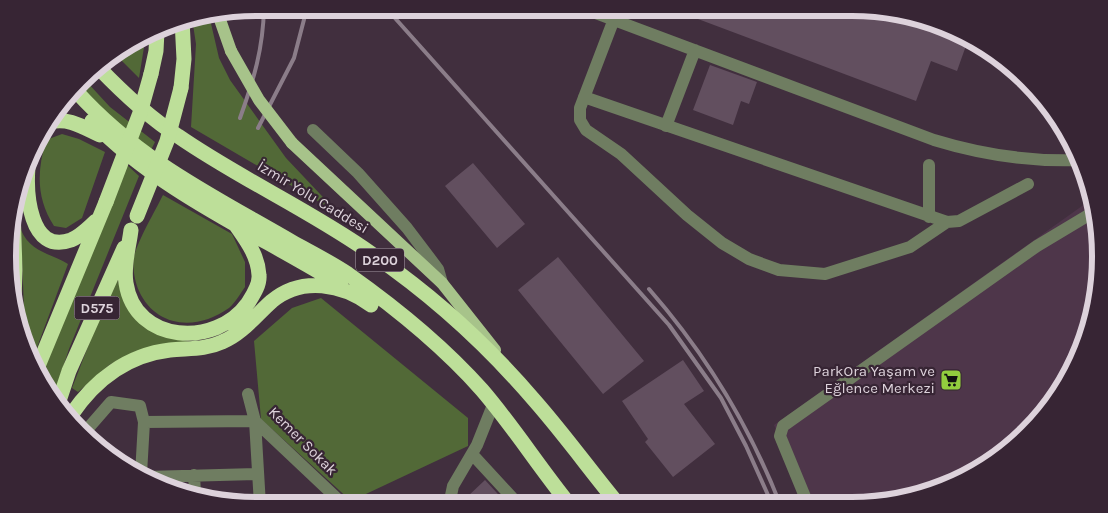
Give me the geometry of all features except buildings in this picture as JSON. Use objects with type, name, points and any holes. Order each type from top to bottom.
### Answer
[{"type":"highway","name":"D575","points":[[61,395],[69,371],[134,223],[167,141],[181,88],[184,59],[182,28]]},
{"type":"highway","points":[[40,361],[106,202],[140,113],[151,74],[157,38]]},
{"type":"highway","points":[[107,68],[127,97]]},
{"type":"highway","name":"İzmir Yolu Caddesi","points":[[103,72],[127,97],[177,136],[313,216],[373,254],[426,295],[477,340],[535,400],[612,497]]},
{"type":"highway","name":"D200","points":[[79,95],[106,123],[145,155],[189,184],[347,273],[410,322],[446,352],[466,374],[493,405],[564,497]]},
{"type":"highway","points":[[73,101],[109,140],[138,164],[234,223],[355,293],[466,374]]},
{"type":"highway","points":[[59,119],[72,122],[109,140]]},
{"type":"highway","points":[[27,185],[32,221],[44,236],[60,242],[70,240],[99,219]]},
{"type":"highway","points":[[134,223],[126,284],[136,307],[156,325],[167,330],[190,334],[216,329],[236,316],[244,308],[257,286],[259,276],[255,255],[234,223]]},
{"type":"highway","points":[[73,411],[90,391],[117,368],[161,351],[197,349],[222,342],[236,335],[283,294],[310,285],[324,285],[355,293]]},
{"type":"main road","points":[[220,19],[231,51],[258,100],[292,143],[314,166],[442,283],[535,400]]},
{"type":"street","points":[[603,16],[934,140],[1001,157],[1050,161],[1071,160]]},
{"type":"street","points":[[614,20],[579,114],[586,130],[621,154],[687,215],[722,243],[764,266],[794,273],[825,274],[910,247],[947,222]]},
{"type":"street","points":[[666,126],[695,50]]},
{"type":"street","points":[[584,97],[947,222],[959,221],[1028,184]]},
{"type":"street","points":[[313,130],[358,173],[407,228],[438,269],[442,283]]},
{"type":"street","points":[[929,165],[929,217]]},
{"type":"street","points":[[805,497],[780,436],[783,426],[1037,246],[1088,215]]},
{"type":"street","name":"Kemer Sokak","points":[[248,394],[256,421],[336,497]]},
{"type":"street","points":[[89,428],[111,402],[140,406],[144,422],[141,468]]},
{"type":"street","points":[[451,497],[453,486],[472,454],[493,405]]},
{"type":"street","points":[[144,422],[256,421],[259,497]]},
{"type":"street","points":[[472,454],[512,497]]},
{"type":"street","points":[[161,476],[258,474]]},
{"type":"street","points":[[194,475],[194,489]]},
{"type":"shaded area","name":"ParkOra Yaşam ve Eğlence Merkezi","points":[[1086,203],[1090,225],[1092,256],[1090,288],[1079,334],[1060,377],[1042,403],[998,447],[958,472],[914,489],[883,495],[804,497],[774,425]]},
{"type":"green space","points":[[210,21],[219,58],[230,80],[286,158],[338,213],[191,127],[196,44],[193,24]]},
{"type":"green space","points":[[145,44],[139,78],[120,59]]},
{"type":"green space","points":[[89,85],[110,107],[155,142],[151,150],[113,123],[84,90]]},
{"type":"green space","points":[[62,134],[79,139],[105,152],[82,218],[66,228],[54,226],[48,216],[41,195],[40,184],[41,163],[46,140]]},
{"type":"green space","points":[[126,164],[139,176],[69,349],[56,388],[44,369]]},
{"type":"green space","points":[[163,195],[232,234],[245,262],[245,287],[229,308],[217,315],[191,322],[178,322],[167,319],[146,303],[139,291],[134,275],[134,257],[142,235]]},
{"type":"green space","points":[[21,230],[35,248],[68,264],[36,350],[24,319]]},
{"type":"green space","points":[[116,274],[127,303],[140,322],[159,333],[189,342],[134,352],[109,365],[78,392],[72,388]]},
{"type":"green space","points":[[321,298],[468,418],[468,446],[360,497],[347,497],[261,419],[254,341],[292,308]]},
{"type":"railway","points":[[240,118],[257,64],[263,16]]},
{"type":"railway","points":[[258,128],[294,58],[305,16]]},
{"type":"railway","points":[[393,16],[669,325],[721,398],[746,446],[769,497]]},
{"type":"railway","points":[[649,289],[689,338],[724,391],[740,418],[777,497]]},
{"type":"place","name":"ParkOra Yaşam ve Eğlence Merkezi","points":[[951,380]]}]
